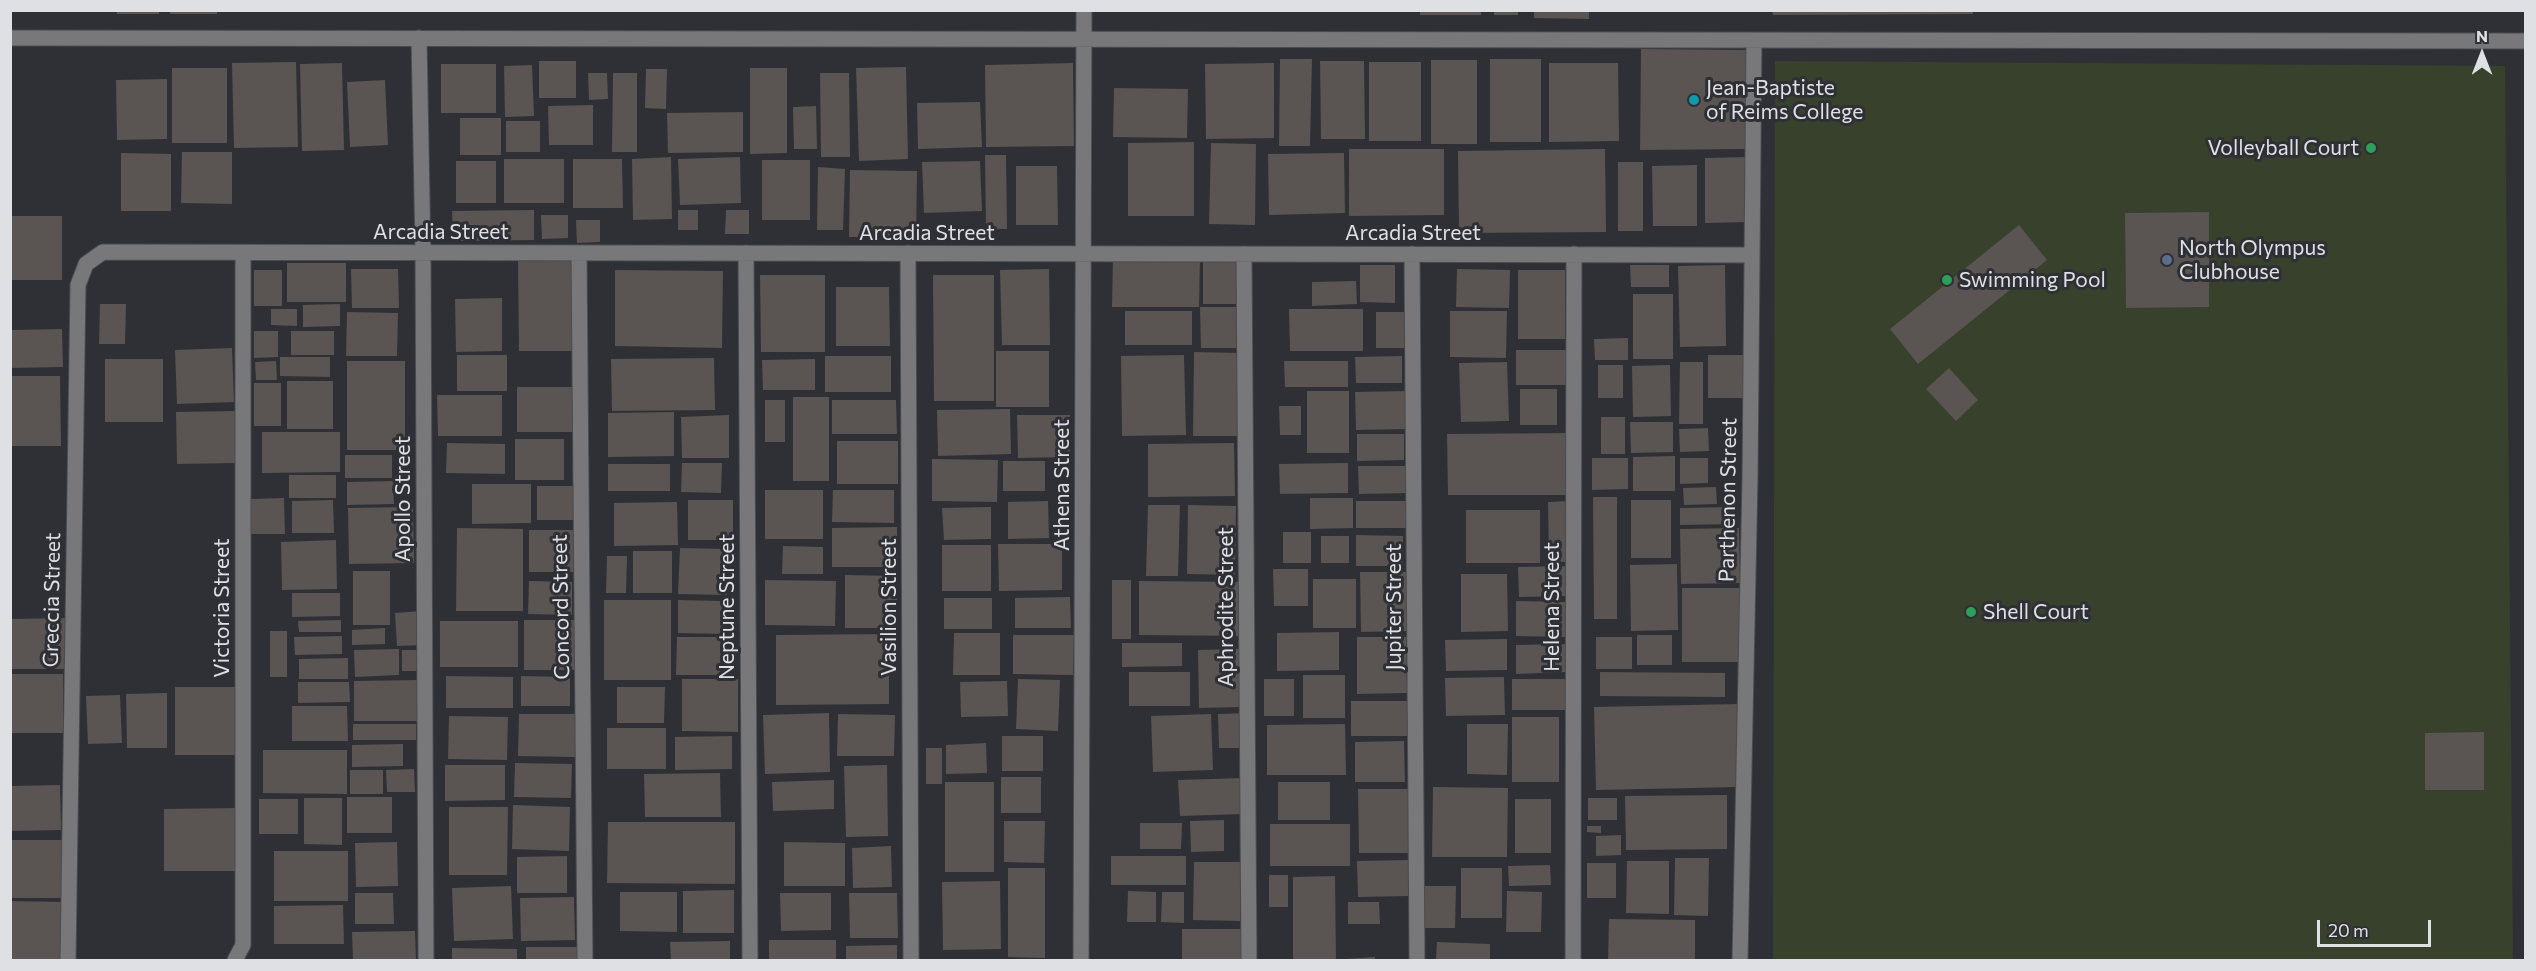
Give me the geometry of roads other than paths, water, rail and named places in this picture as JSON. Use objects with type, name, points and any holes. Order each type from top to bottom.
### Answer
[{"type":"street","name":"Athena Street","points":[[1081,960],[1084,10]]},
{"type":"street","points":[[10,38],[2526,41]]},
{"type":"street","name":"Apollo Street","points":[[419,38],[423,253],[426,960]]},
{"type":"street","name":"Parthenon Street","points":[[1740,960],[1750,490],[1754,40]]},
{"type":"street","name":"Arcadia Street","points":[[103,252],[1751,255]]},
{"type":"street","name":"Greccia Street","points":[[68,960],[78,285],[86,264],[103,252]]},
{"type":"street","name":"Victoria Street","points":[[235,960],[243,945],[243,253]]},
{"type":"street","name":"Concord Street","points":[[579,253],[585,960]]},
{"type":"street","name":"Neptune Street","points":[[746,254],[750,960]]},
{"type":"street","name":"Vasilion Street","points":[[908,254],[911,960]]},
{"type":"street","name":"Aphrodite Street","points":[[1244,254],[1249,960]]},
{"type":"street","name":"Jupiter Street","points":[[1412,254],[1417,960]]},
{"type":"street","name":"Helena Street","points":[[1573,960],[1574,254]]},
{"type":"place","name":"Jean-Baptiste of Reims College","points":[[1694,100]]},
{"type":"place","name":"Volleyball Court","points":[[2371,148]]},
{"type":"place","name":"North Olympus Clubhouse","points":[[2167,260]]},
{"type":"place","name":"Swimming Pool","points":[[1947,280]]},
{"type":"place","name":"Shell Court","points":[[1971,612]]}]
